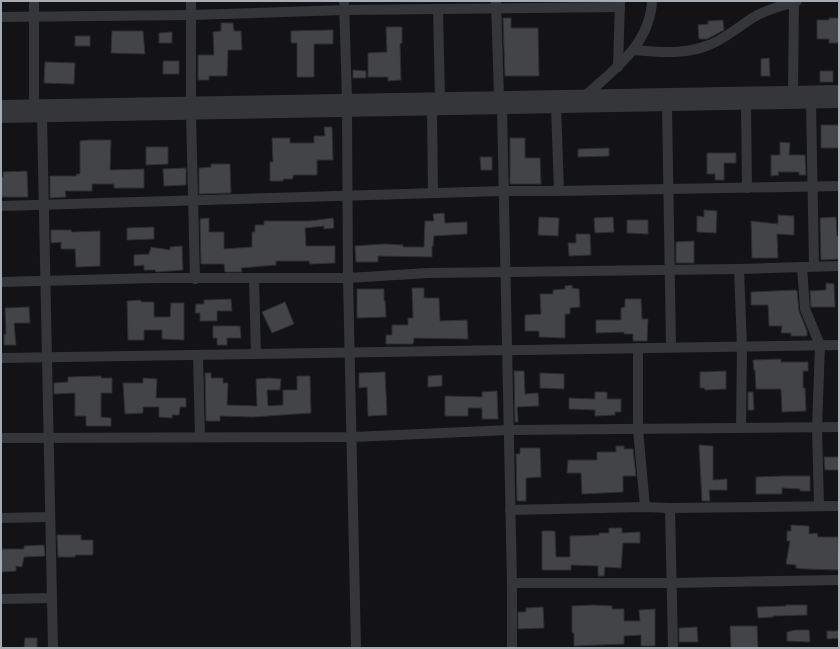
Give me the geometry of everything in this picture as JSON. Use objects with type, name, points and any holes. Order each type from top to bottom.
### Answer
[{"type":"street","points":[[34,1],[34,106]]},
{"type":"street","points":[[191,1],[194,279]]},
{"type":"street","points":[[585,96],[633,50],[649,22],[652,1]]},
{"type":"street","points":[[633,50],[666,53],[685,52],[710,45],[755,16],[796,2],[793,92]]},
{"type":"street","points":[[1,17],[191,15],[344,5],[438,9],[496,5],[620,4],[618,66]]},
{"type":"street","points":[[344,5],[356,648]]},
{"type":"street","points":[[496,5],[501,102],[506,272],[506,350],[509,430],[512,648]]},
{"type":"street","points":[[438,9],[440,99]]},
{"type":"street","points":[[347,105],[432,110],[501,102],[585,96],[839,91]]},
{"type":"street","points":[[1,106],[191,108],[347,105],[440,99],[501,102],[556,107],[839,102]]},
{"type":"street","points":[[811,103],[814,266]]},
{"type":"street","points":[[746,104],[747,188]]},
{"type":"street","points":[[668,106],[672,347]]},
{"type":"street","points":[[556,107],[559,191]]},
{"type":"street","points":[[1,117],[42,117],[191,108]]},
{"type":"street","points":[[432,110],[433,193]]},
{"type":"street","points":[[42,117],[53,648]]},
{"type":"street","points":[[1,206],[44,206],[503,191],[669,190],[839,186]]},
{"type":"street","points":[[1,282],[156,278],[348,278],[428,273],[739,269],[839,266]]},
{"type":"street","points":[[802,267],[805,309],[820,345],[817,428],[819,506]]},
{"type":"street","points":[[739,269],[742,347],[741,428]]},
{"type":"street","points":[[254,279],[256,354]]},
{"type":"street","points":[[1,358],[351,354],[839,344]]},
{"type":"street","points":[[638,348],[638,429],[645,507]]},
{"type":"street","points":[[198,356],[200,437]]},
{"type":"street","points":[[1,438],[353,437],[509,430],[839,428]]},
{"type":"street","points":[[510,510],[645,507],[839,506]]},
{"type":"street","points":[[670,508],[673,648]]},
{"type":"street","points":[[1,518],[50,518]]},
{"type":"street","points":[[512,583],[839,580]]},
{"type":"street","points":[[1,599],[52,598]]},
{"type":"building","points":[[503,18],[511,18],[511,28],[538,28],[539,76],[505,76]]},
{"type":"building","points":[[829,18],[839,18],[839,43],[829,43],[829,39],[817,39],[817,20],[829,20]]},
{"type":"building","points":[[723,20],[724,30],[707,39],[699,39],[698,25],[708,24],[708,21]]},
{"type":"building","points":[[221,23],[233,23],[234,31],[241,31],[242,50],[228,50],[227,76],[209,76],[209,80],[198,80],[198,55],[214,55],[213,32],[221,31]]},
{"type":"building","points":[[386,27],[402,27],[402,43],[400,44],[401,80],[388,81],[388,77],[368,77],[368,53],[387,52]]},
{"type":"building","points":[[333,30],[333,44],[314,44],[314,77],[297,77],[297,43],[291,43],[291,31]]},
{"type":"building","points":[[112,31],[143,31],[145,54],[111,53]]},
{"type":"building","points":[[172,32],[172,43],[159,43],[159,33]]},
{"type":"building","points":[[75,36],[90,36],[90,46],[75,46]]},
{"type":"building","points":[[769,58],[770,76],[761,76],[761,59]]},
{"type":"building","points":[[163,61],[179,61],[179,74],[163,74]]},
{"type":"building","points":[[45,62],[75,63],[74,84],[44,83]]},
{"type":"building","points":[[353,70],[366,71],[366,78],[353,78]]},
{"type":"building","points":[[820,71],[833,71],[833,82],[820,82]]},
{"type":"building","points":[[821,125],[839,125],[839,148],[821,148]]},
{"type":"building","points":[[324,127],[332,127],[333,160],[317,160],[317,175],[293,175],[293,179],[270,181],[270,162],[273,162],[272,138],[290,138],[290,143],[314,143],[314,136],[325,136]]},
{"type":"building","points":[[510,138],[525,138],[525,158],[540,158],[541,184],[510,184]]},
{"type":"building","points":[[111,140],[110,170],[144,169],[144,188],[114,188],[114,184],[92,184],[92,191],[65,191],[66,197],[50,198],[50,176],[77,176],[76,174],[80,174],[80,141]]},
{"type":"building","points":[[780,142],[790,143],[789,155],[805,155],[806,175],[799,175],[799,172],[778,172],[779,175],[771,176],[771,155],[780,155]]},
{"type":"building","points":[[146,147],[168,147],[168,164],[146,165]]},
{"type":"building","points":[[609,148],[609,156],[578,157],[578,149]]},
{"type":"building","points":[[707,153],[736,153],[736,163],[724,163],[724,180],[715,180],[715,174],[707,174]]},
{"type":"building","points":[[480,157],[492,157],[492,170],[481,170]]},
{"type":"building","points":[[211,164],[230,164],[231,193],[199,194],[199,168],[211,167]]},
{"type":"building","points":[[186,168],[186,185],[164,186],[163,169]]},
{"type":"building","points":[[27,171],[28,197],[1,197],[1,177],[3,177],[3,172]]},
{"type":"building","points":[[704,210],[717,211],[716,233],[697,232],[697,216],[704,217]]},
{"type":"building","points":[[444,213],[445,223],[467,222],[467,234],[434,236],[432,257],[378,256],[378,262],[356,262],[355,246],[384,244],[403,245],[403,247],[424,247],[425,221],[434,221],[433,214]]},
{"type":"building","points":[[778,215],[794,216],[794,235],[777,234],[778,258],[752,258],[751,221],[778,224]]},
{"type":"building","points":[[539,217],[559,218],[558,236],[538,235]]},
{"type":"building","points":[[613,217],[614,232],[595,233],[594,218]]},
{"type":"building","points":[[836,217],[837,236],[839,236],[839,259],[821,260],[820,218]]},
{"type":"building","points":[[209,218],[209,232],[224,232],[224,249],[252,247],[252,232],[255,232],[255,225],[264,225],[264,221],[310,221],[333,218],[334,228],[324,229],[324,226],[305,228],[306,246],[335,246],[335,263],[310,264],[309,261],[276,261],[276,265],[241,268],[242,272],[225,272],[224,264],[201,264],[200,219]]},
{"type":"building","points":[[627,220],[648,220],[648,234],[627,233]]},
{"type":"building","points":[[154,227],[154,239],[127,240],[127,228]]},
{"type":"building","points":[[51,230],[71,230],[72,232],[100,231],[100,266],[76,267],[75,249],[61,249],[61,242],[51,243]]},
{"type":"building","points":[[576,234],[590,234],[591,255],[569,256],[568,243],[576,243]]},
{"type":"building","points":[[694,241],[694,263],[676,263],[676,242]]},
{"type":"building","points":[[182,246],[183,270],[156,272],[155,270],[144,270],[144,265],[134,266],[134,255],[149,254],[151,247],[170,250],[170,247]]},
{"type":"building","points":[[826,283],[834,284],[835,307],[811,307],[810,291],[826,290]]},
{"type":"building","points":[[572,285],[572,288],[579,289],[580,307],[570,308],[570,314],[565,314],[565,338],[539,337],[539,331],[525,331],[525,315],[541,314],[540,294],[553,294],[553,290],[565,289],[565,286]]},
{"type":"building","points":[[412,288],[424,288],[424,298],[439,298],[440,321],[467,320],[468,339],[414,338],[413,344],[386,344],[386,335],[392,335],[392,325],[408,325],[408,318],[413,318]]},
{"type":"building","points":[[357,289],[384,289],[386,317],[357,318]]},
{"type":"building","points":[[796,290],[799,311],[807,331],[807,336],[791,336],[791,333],[781,333],[782,326],[769,326],[768,305],[751,305],[751,292]]},
{"type":"building","points":[[231,299],[232,311],[217,311],[217,321],[200,321],[200,313],[195,313],[196,304],[204,304],[204,300]]},
{"type":"building","points":[[625,299],[641,299],[642,319],[648,319],[647,341],[633,341],[633,334],[624,334],[624,332],[596,333],[596,320],[621,320],[621,308],[625,307]]},
{"type":"building","points":[[141,300],[141,302],[154,302],[154,317],[170,317],[171,303],[184,303],[184,340],[162,339],[162,330],[144,330],[144,340],[128,340],[127,301]]},
{"type":"building","points":[[285,302],[294,324],[272,333],[262,312]]},
{"type":"building","points":[[29,307],[30,323],[14,323],[16,345],[4,345],[4,334],[6,334],[5,308]]},
{"type":"building","points":[[213,326],[240,326],[241,338],[227,338],[227,345],[217,345],[217,338],[213,338]]},
{"type":"building","points":[[781,359],[781,362],[808,362],[808,371],[803,371],[803,388],[805,388],[806,411],[782,412],[781,389],[756,389],[753,360]]},
{"type":"building","points":[[514,371],[524,371],[525,394],[538,393],[539,406],[517,407],[518,422],[515,422]]},
{"type":"building","points":[[726,371],[726,389],[705,390],[704,388],[700,388],[700,372]]},
{"type":"building","points":[[385,372],[387,415],[368,416],[367,387],[359,388],[359,373]]},
{"type":"building","points":[[205,373],[211,373],[211,378],[223,378],[223,383],[228,383],[227,405],[257,406],[256,379],[281,379],[280,390],[267,390],[268,406],[283,405],[283,390],[297,390],[297,376],[310,376],[311,413],[253,417],[220,416],[220,421],[206,421]]},
{"type":"building","points":[[540,373],[564,374],[564,389],[540,388]]},
{"type":"building","points":[[442,375],[442,386],[428,387],[428,376]]},
{"type":"building","points":[[101,376],[101,378],[112,378],[112,393],[101,393],[101,417],[111,418],[111,426],[86,426],[86,416],[75,416],[75,393],[54,394],[54,383],[68,382],[68,377]]},
{"type":"building","points":[[143,378],[157,379],[156,398],[186,398],[186,407],[180,407],[179,415],[172,415],[172,418],[159,417],[159,407],[143,407],[143,413],[125,414],[123,383],[143,383]]},
{"type":"building","points":[[497,391],[498,419],[482,419],[482,408],[468,408],[468,416],[445,416],[445,396],[482,397],[482,392]]},
{"type":"building","points":[[595,392],[607,392],[607,399],[621,399],[621,412],[615,412],[615,415],[595,416],[595,410],[569,409],[569,398],[595,399]]},
{"type":"building","points":[[748,392],[753,392],[754,410],[748,410]]},
{"type":"building","points":[[699,445],[713,446],[713,480],[727,479],[727,490],[709,490],[710,501],[702,501]]},
{"type":"building","points":[[616,446],[624,446],[624,449],[633,449],[636,476],[623,476],[623,492],[582,494],[581,473],[567,473],[568,460],[597,460],[597,452],[616,452]]},
{"type":"building","points":[[520,448],[540,448],[541,477],[526,478],[526,501],[517,501],[516,454],[520,454]]},
{"type":"building","points":[[824,457],[839,457],[839,470],[825,470]]},
{"type":"building","points":[[810,476],[810,491],[782,488],[782,494],[756,494],[756,477]]},
{"type":"building","points":[[791,525],[809,526],[809,534],[817,533],[818,537],[838,537],[839,570],[796,568],[796,565],[786,564],[790,541],[787,541],[787,531],[791,531]]},
{"type":"building","points":[[609,528],[622,528],[622,533],[640,532],[640,543],[623,543],[621,568],[605,567],[604,576],[598,576],[598,566],[571,565],[571,570],[542,570],[542,531],[555,531],[556,557],[570,557],[570,536],[599,535],[599,533],[609,533]]},
{"type":"building","points":[[57,535],[81,535],[81,540],[93,540],[93,555],[58,557]]},
{"type":"building","points":[[44,545],[45,556],[24,557],[22,567],[16,566],[16,571],[1,572],[2,549],[24,549],[24,546]]},
{"type":"building","points":[[807,605],[807,615],[758,618],[757,607]]},
{"type":"building","points":[[572,606],[612,606],[612,609],[624,609],[624,621],[640,621],[639,610],[655,609],[655,646],[641,646],[641,635],[624,636],[624,644],[574,646],[574,633],[572,633]]},
{"type":"building","points":[[543,607],[544,628],[518,629],[518,612],[526,612],[526,608]]},
{"type":"building","points":[[730,626],[757,626],[758,648],[731,648]]},
{"type":"building","points":[[697,627],[698,642],[679,642],[679,628]]},
{"type":"building","points":[[795,630],[809,630],[810,642],[787,641],[787,632]]},
{"type":"building","points":[[827,631],[839,631],[839,638],[827,639]]},
{"type":"building","points":[[25,638],[37,638],[37,648],[24,648]]}]
